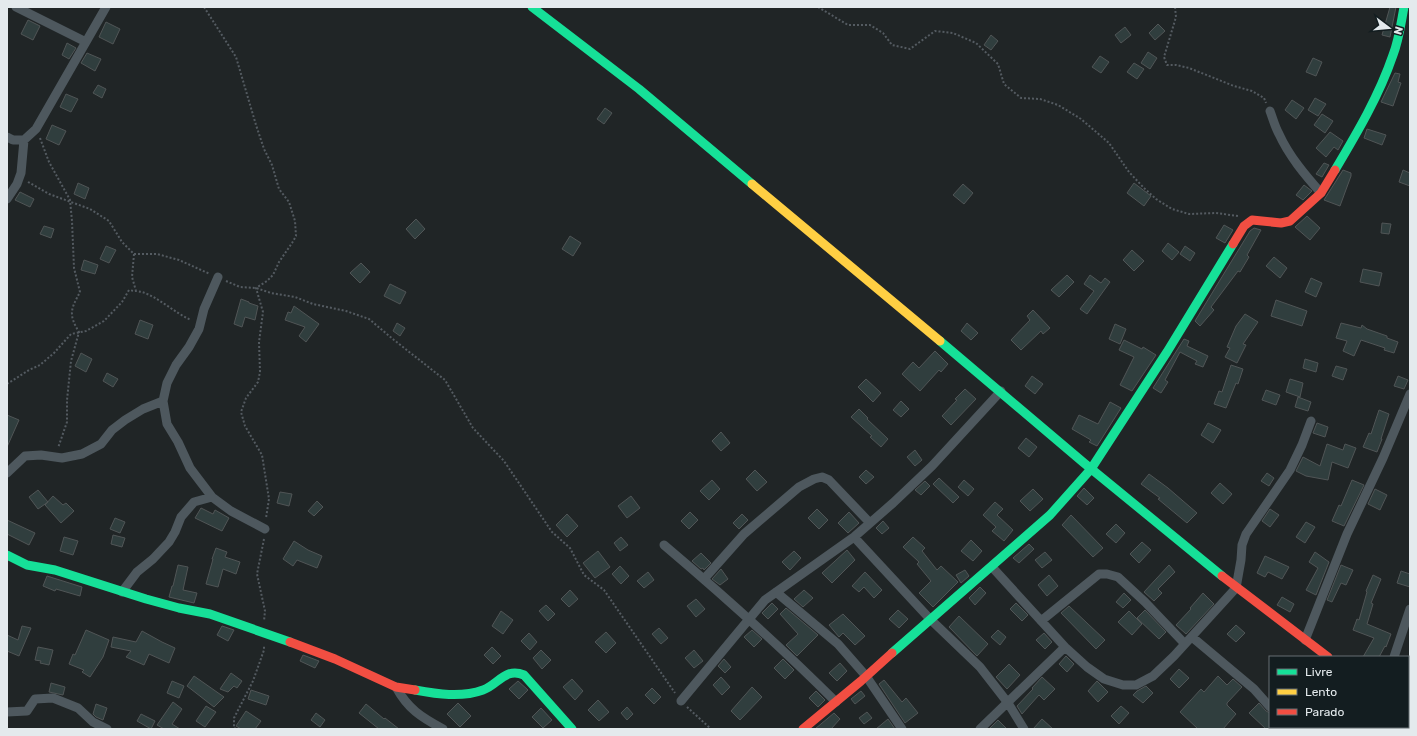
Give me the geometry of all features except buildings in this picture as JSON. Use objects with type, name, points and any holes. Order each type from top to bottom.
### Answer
[{"type":"street","points":[[16,7],[86,42]]},
{"type":"street","points":[[7,137],[13,140],[24,140],[36,130],[106,7]]},
{"type":"street","points":[[532,7],[639,89],[1001,391],[1091,469],[1236,588],[1327,656]]},
{"type":"street","points":[[803,729],[992,567],[1050,515],[1091,469],[1167,352],[1244,226],[1252,220],[1280,223],[1290,221],[1321,193],[1357,132],[1384,80],[1394,53],[1404,7]]},
{"type":"street","points":[[1270,111],[1279,134],[1288,150],[1306,177],[1321,193]]},
{"type":"street","points":[[7,199],[17,184],[21,173],[24,140]]},
{"type":"street","points":[[218,278],[204,309],[200,324],[167,383],[163,401],[167,424],[178,442],[190,468],[212,497],[231,511],[265,529]]},
{"type":"street","points":[[681,701],[765,600],[854,537],[870,523],[932,466],[1001,391]]},
{"type":"street","points":[[1305,640],[1347,534],[1383,458],[1410,394]]},
{"type":"street","points":[[7,473],[25,456],[41,455],[62,458],[82,454],[101,444],[112,430],[125,420],[143,409],[163,401]]},
{"type":"street","points":[[992,567],[1065,647],[1087,667],[1104,679],[1123,685],[1136,685],[1153,676],[1189,640],[1236,588],[1242,545],[1246,534],[1290,470],[1302,445],[1311,420]]},
{"type":"street","points":[[704,579],[744,534],[800,487],[814,479],[822,477],[829,480],[870,523]]},
{"type":"street","points":[[122,592],[137,572],[153,559],[169,542],[175,532],[180,517],[194,502],[212,497]]},
{"type":"street","points":[[854,537],[930,620],[980,667],[1008,703],[1024,729]]},
{"type":"street","points":[[664,545],[790,656],[836,702]]},
{"type":"street","points":[[7,555],[27,565],[55,570],[122,592],[179,608],[210,614],[246,626],[335,659],[396,687],[439,694],[466,694],[484,690],[506,675],[517,672],[524,675],[572,729]]},
{"type":"street","points":[[1041,621],[1099,574],[1107,574],[1118,577],[1189,640],[1254,689],[1269,706]]},
{"type":"street","points":[[776,592],[838,644],[866,676],[902,729]]},
{"type":"street","points":[[1394,656],[1410,609]]},
{"type":"street","points":[[980,729],[1065,647]]},
{"type":"street","points":[[396,687],[401,697],[420,716],[443,729]]},
{"type":"street","points":[[7,712],[27,711],[35,699],[53,698],[78,708],[93,722],[107,729]]},
{"type":"path","points":[[204,7],[236,57],[260,137],[272,165],[279,190],[289,202],[295,221],[296,236],[292,243],[279,262],[273,275],[256,288]]},
{"type":"path","points":[[818,7],[848,25],[870,25],[883,33],[892,45],[910,49],[935,31],[953,33],[976,43],[998,64],[1004,84],[1021,98],[1040,99],[1058,105],[1081,119],[1110,143],[1129,172],[1156,199],[1172,209],[1189,214],[1216,213],[1252,220]]},
{"type":"path","points":[[1175,7],[1176,17],[1164,57],[1166,65],[1176,65],[1189,68],[1252,92],[1264,98],[1270,111]]},
{"type":"path","points":[[36,130],[49,162],[70,200],[74,268],[80,292],[71,309],[72,321],[79,332],[71,361],[67,400],[67,422],[55,457]]},
{"type":"path","points":[[21,173],[29,184],[49,194],[90,208],[109,221],[122,242],[134,254],[157,254],[179,260],[240,288],[256,288],[271,293],[295,297],[314,304],[346,311],[369,319],[445,380],[472,428],[504,461],[552,532],[570,548],[584,575],[604,590],[681,701],[711,729]]},
{"type":"path","points":[[134,254],[132,277],[136,291]]},
{"type":"path","points":[[256,288],[263,312],[259,342],[260,372],[258,382],[246,398],[241,412],[245,426],[262,455],[269,499],[265,529]]},
{"type":"path","points":[[7,384],[40,365],[54,353],[71,334],[86,331],[104,321],[122,302],[129,290],[143,292],[200,324]]},
{"type":"traffic: fast","points":[[532,7],[639,89],[752,184]]},
{"type":"traffic: fast","points":[[1335,170],[1381,85],[1397,43],[1404,7]]},
{"type":"traffic: fast","points":[[892,653],[1050,515],[1091,469],[1167,352],[1233,244]]},
{"type":"traffic: fast","points":[[940,341],[1084,463],[1222,576]]},
{"type":"traffic: fast","points":[[7,555],[27,565],[55,570],[146,599],[179,608],[210,614],[290,642]]},
{"type":"traffic: fast","points":[[415,690],[440,694],[466,694],[488,688],[507,675],[517,673],[524,675],[572,729]]},
{"type":"traffic: slow","points":[[752,184],[940,341]]},
{"type":"traffic: jam","points":[[1233,244],[1244,226],[1252,220],[1281,223],[1290,221],[1321,193],[1335,170]]},
{"type":"traffic: jam","points":[[1222,576],[1327,656]]},
{"type":"traffic: jam","points":[[290,642],[335,659],[396,687],[415,690]]},
{"type":"traffic: jam","points":[[803,729],[892,653]]}]
